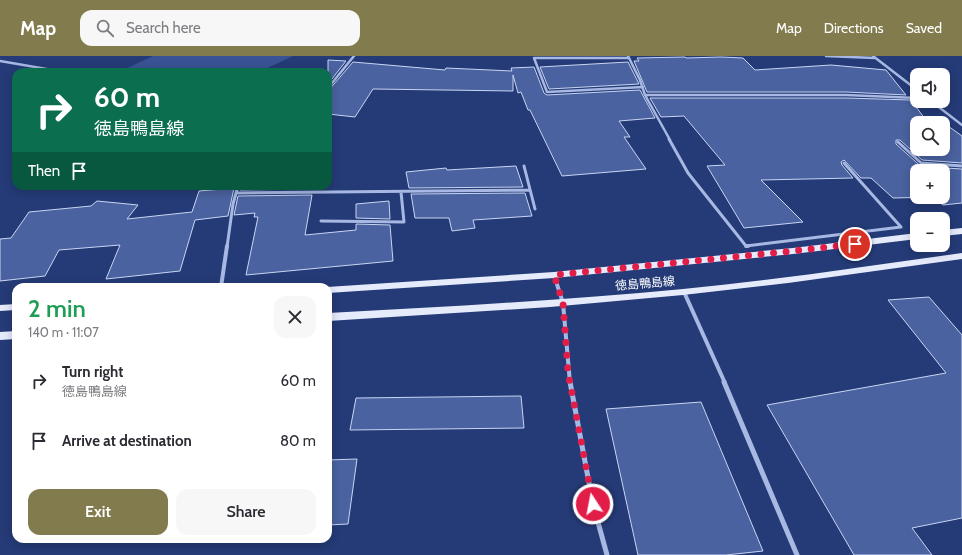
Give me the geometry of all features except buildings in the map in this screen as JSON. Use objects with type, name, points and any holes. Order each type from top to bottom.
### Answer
[{"type":"main road","points":[[950,232],[962,231]]},
{"type":"main road","name":"徳島鴨島線","points":[[332,290],[554,275],[793,251],[910,237]]},
{"type":"main road","name":"徳島鴨島線","points":[[332,316],[563,303],[684,292],[962,256]]},
{"type":"main road","points":[[0,308],[12,307]]},
{"type":"main road","points":[[0,336],[12,335]]},
{"type":"street","points":[[332,83],[354,56]]},
{"type":"street","points":[[826,56],[874,57],[910,85]]},
{"type":"street","points":[[643,87],[547,92],[534,58],[629,57],[643,87],[645,95],[688,173],[746,246],[901,227],[844,163]]},
{"type":"street","points":[[0,61],[41,68]]},
{"type":"street","points":[[645,95],[846,95],[910,98]]},
{"type":"street","points":[[940,108],[962,125]]},
{"type":"street","points":[[898,142],[921,163],[962,166]]},
{"type":"street","points":[[524,166],[535,209]]},
{"type":"street","points":[[222,283],[233,204],[237,190]]},
{"type":"street","points":[[236,193],[530,190]]},
{"type":"street","points":[[321,222],[404,222],[401,192]]},
{"type":"street","points":[[554,275],[563,303],[568,372],[593,504],[607,555]]},
{"type":"street","points":[[684,292],[741,419],[797,555]]},
{"type":"shaded area","points":[[153,56],[293,56],[268,68],[128,68]]},
{"type":"route","points":[[593,504],[568,372],[563,303],[554,275],[855,244]]}]
